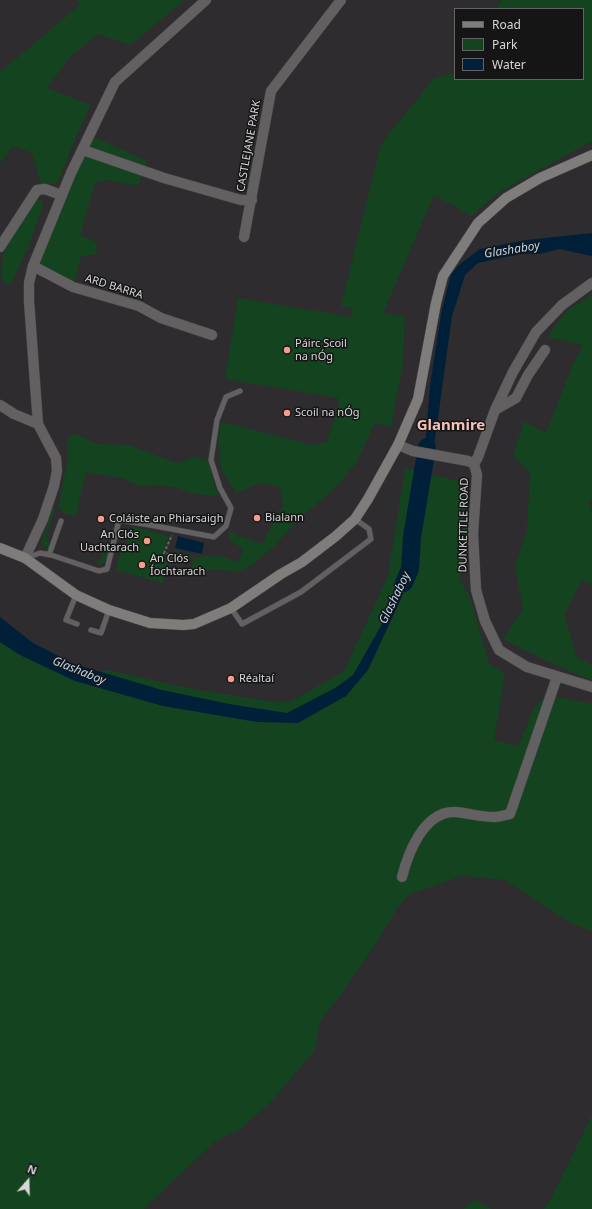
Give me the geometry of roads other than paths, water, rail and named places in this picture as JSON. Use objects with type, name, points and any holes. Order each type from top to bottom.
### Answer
[{"type":"main road","points":[[0,548],[25,558],[76,595],[109,610],[150,623],[183,625],[194,624],[231,608],[302,562],[336,536],[355,519],[398,445],[418,399],[436,303],[443,276],[478,223],[506,198],[540,178],[592,155]]},
{"type":"street","points":[[25,558],[43,519],[54,486],[57,471],[56,458],[38,424],[29,301],[29,283],[33,266],[61,196],[115,82],[206,0]]},
{"type":"street","name":"CASTLEJANE PARK","points":[[244,237],[271,91],[341,0]]},
{"type":"street","name":"CASTLEJANE PARK","points":[[83,150],[164,178],[241,200],[252,200]]},
{"type":"street","points":[[0,247],[37,190],[45,189],[61,196]]},
{"type":"street","name":"ARD BARRA","points":[[33,266],[73,286],[139,306],[161,318],[212,335]]},
{"type":"street","points":[[398,445],[413,451],[471,462],[478,457],[495,410],[513,372],[536,332],[562,304],[592,284]]},
{"type":"street","points":[[495,410],[516,398],[528,375],[545,350]]},
{"type":"street","points":[[0,405],[14,414],[38,424]]},
{"type":"street","name":"DUNKETTLE ROAD","points":[[471,462],[477,475],[473,534],[476,590],[485,621],[499,650],[527,668],[592,687]]},
{"type":"street","points":[[402,877],[406,860],[411,849],[420,834],[435,817],[452,812],[495,818],[510,814],[557,676]]},
{"type":"lane","points":[[25,558],[40,553],[99,571],[107,569],[119,520],[214,537],[226,526],[231,508],[220,488],[211,460],[217,420],[226,397],[240,391]]},
{"type":"lane","points":[[231,608],[242,624],[301,592],[371,539],[369,529],[355,519]]},
{"type":"lane","points":[[49,555],[61,521]]},
{"type":"lane","points":[[76,595],[66,620],[77,624]]},
{"type":"lane","points":[[92,630],[101,633],[109,610]]},
{"type":"water","points":[[592,233],[592,256],[559,249],[540,254],[521,254],[478,263],[465,275],[452,316],[416,561],[400,601],[368,670],[346,696],[298,723],[257,722],[163,706],[75,681],[20,655],[0,642],[0,617],[33,643],[74,664],[162,690],[229,704],[287,713],[335,688],[353,675],[395,601],[411,560],[423,471],[430,386],[441,314],[451,274],[459,265],[480,249],[526,240]]},
{"type":"water","points":[[178,536],[204,543],[202,554],[175,548]]},
{"type":"waterway","name":"Glashaboy","points":[[404,583],[410,569],[412,537],[427,447]]},
{"type":"place","name":"Páirc Scoil na nÓg","points":[[287,350]]},
{"type":"place","name":"Scoil na nÓg","points":[[287,413]]},
{"type":"place","name":"Bialann","points":[[257,518]]},
{"type":"place","name":"Coláiste an Phiarsaigh","points":[[101,519]]},
{"type":"place","name":"An Clós Uachtarach","points":[[147,541]]},
{"type":"place","name":"An Clós Íochtarach","points":[[142,565]]},
{"type":"place","name":"Réaltaí","points":[[231,679]]},
{"type":"district","name":"Glanmire","points":[[451,426]]}]
